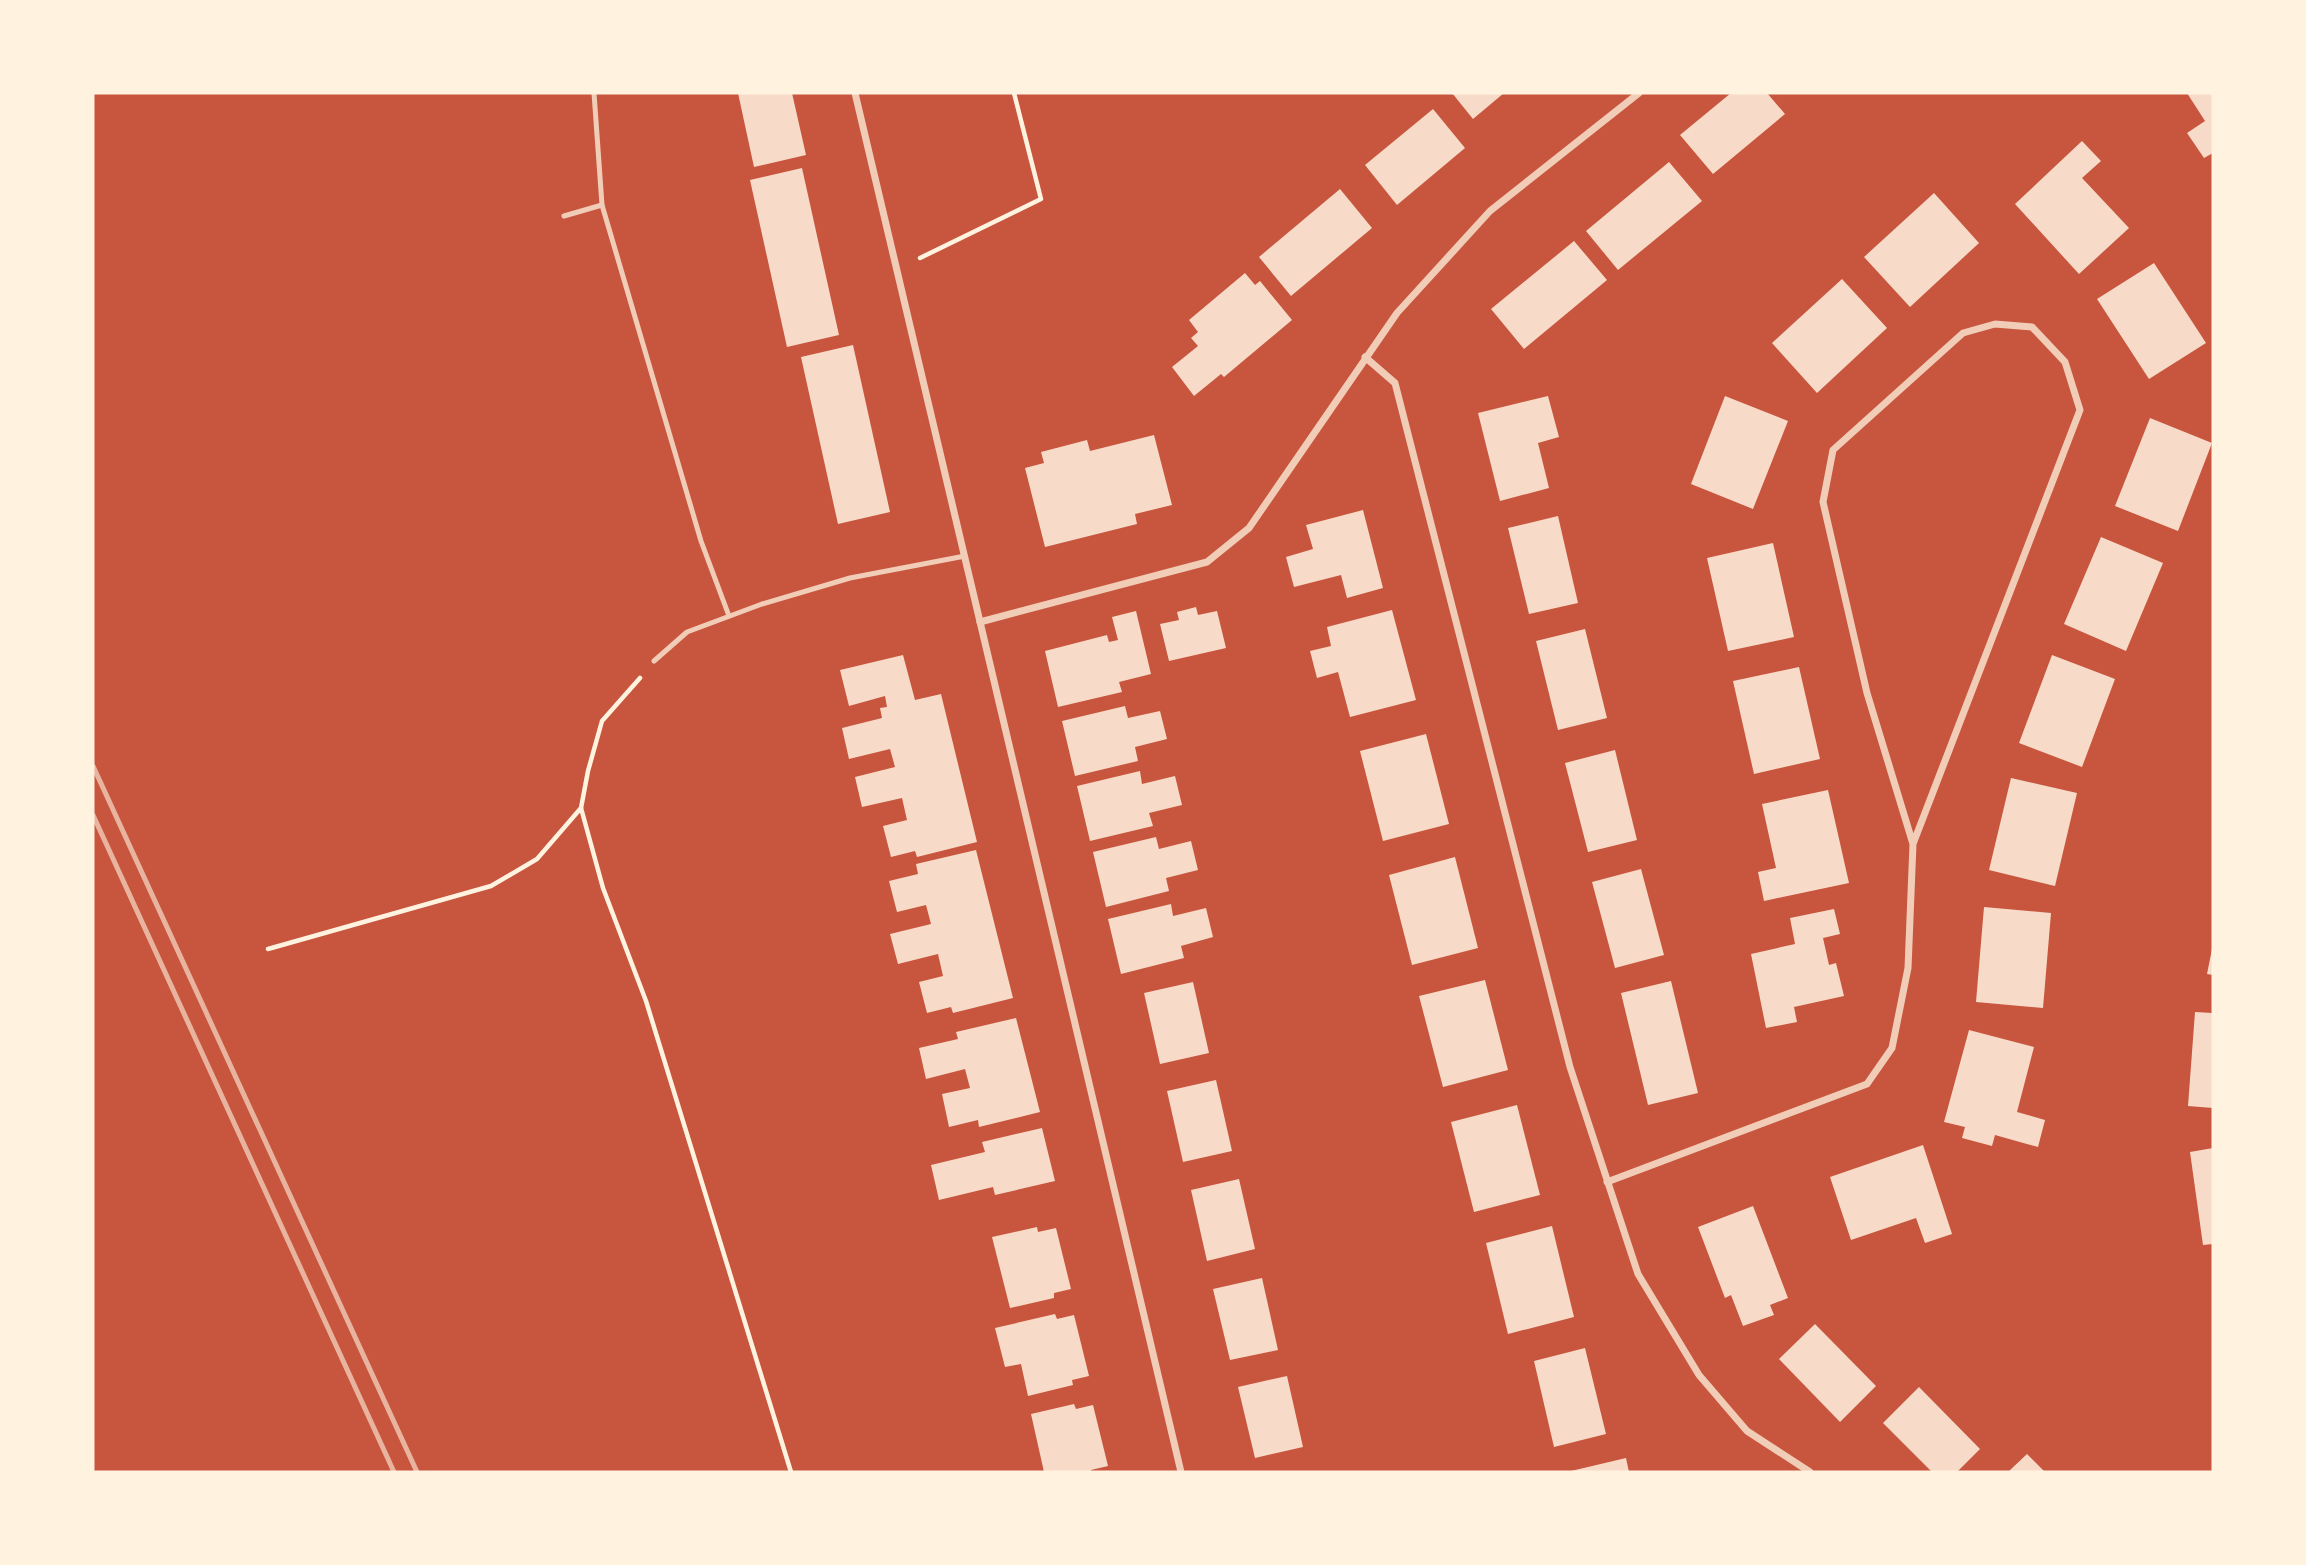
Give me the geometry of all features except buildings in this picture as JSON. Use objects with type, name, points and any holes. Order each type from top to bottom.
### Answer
[{"type":"street","points":[[856,93],[1181,1472]]},
{"type":"street","points":[[980,622],[1207,562],[1249,528],[1397,313],[1490,211],[1639,93]]},
{"type":"street","points":[[1607,1182],[1867,1084],[1892,1048],[1908,968],[1913,844],[2080,410],[2065,362],[2032,327],[1996,324],[1963,333],[1833,450],[1823,502],[1867,693],[1913,844]]},
{"type":"street","points":[[1365,357],[1395,383],[1570,1067],[1638,1274],[1699,1375],[1747,1431],[1810,1472]]},
{"type":"lane","points":[[594,93],[602,205],[701,541],[729,617]]},
{"type":"lane","points":[[564,216],[602,205]]},
{"type":"lane","points":[[654,661],[687,632],[729,617],[850,578],[965,556]]},
{"type":"path","points":[[897,269],[1041,199],[1014,93]]},
{"type":"path","points":[[654,661],[602,721],[581,808],[603,888],[646,1001],[791,1472]]},
{"type":"path","points":[[268,949],[491,886],[537,859],[581,808]]},
{"type":"railway","points":[[93,766],[417,1472]]},
{"type":"railway","points":[[93,815],[394,1472]]}]
